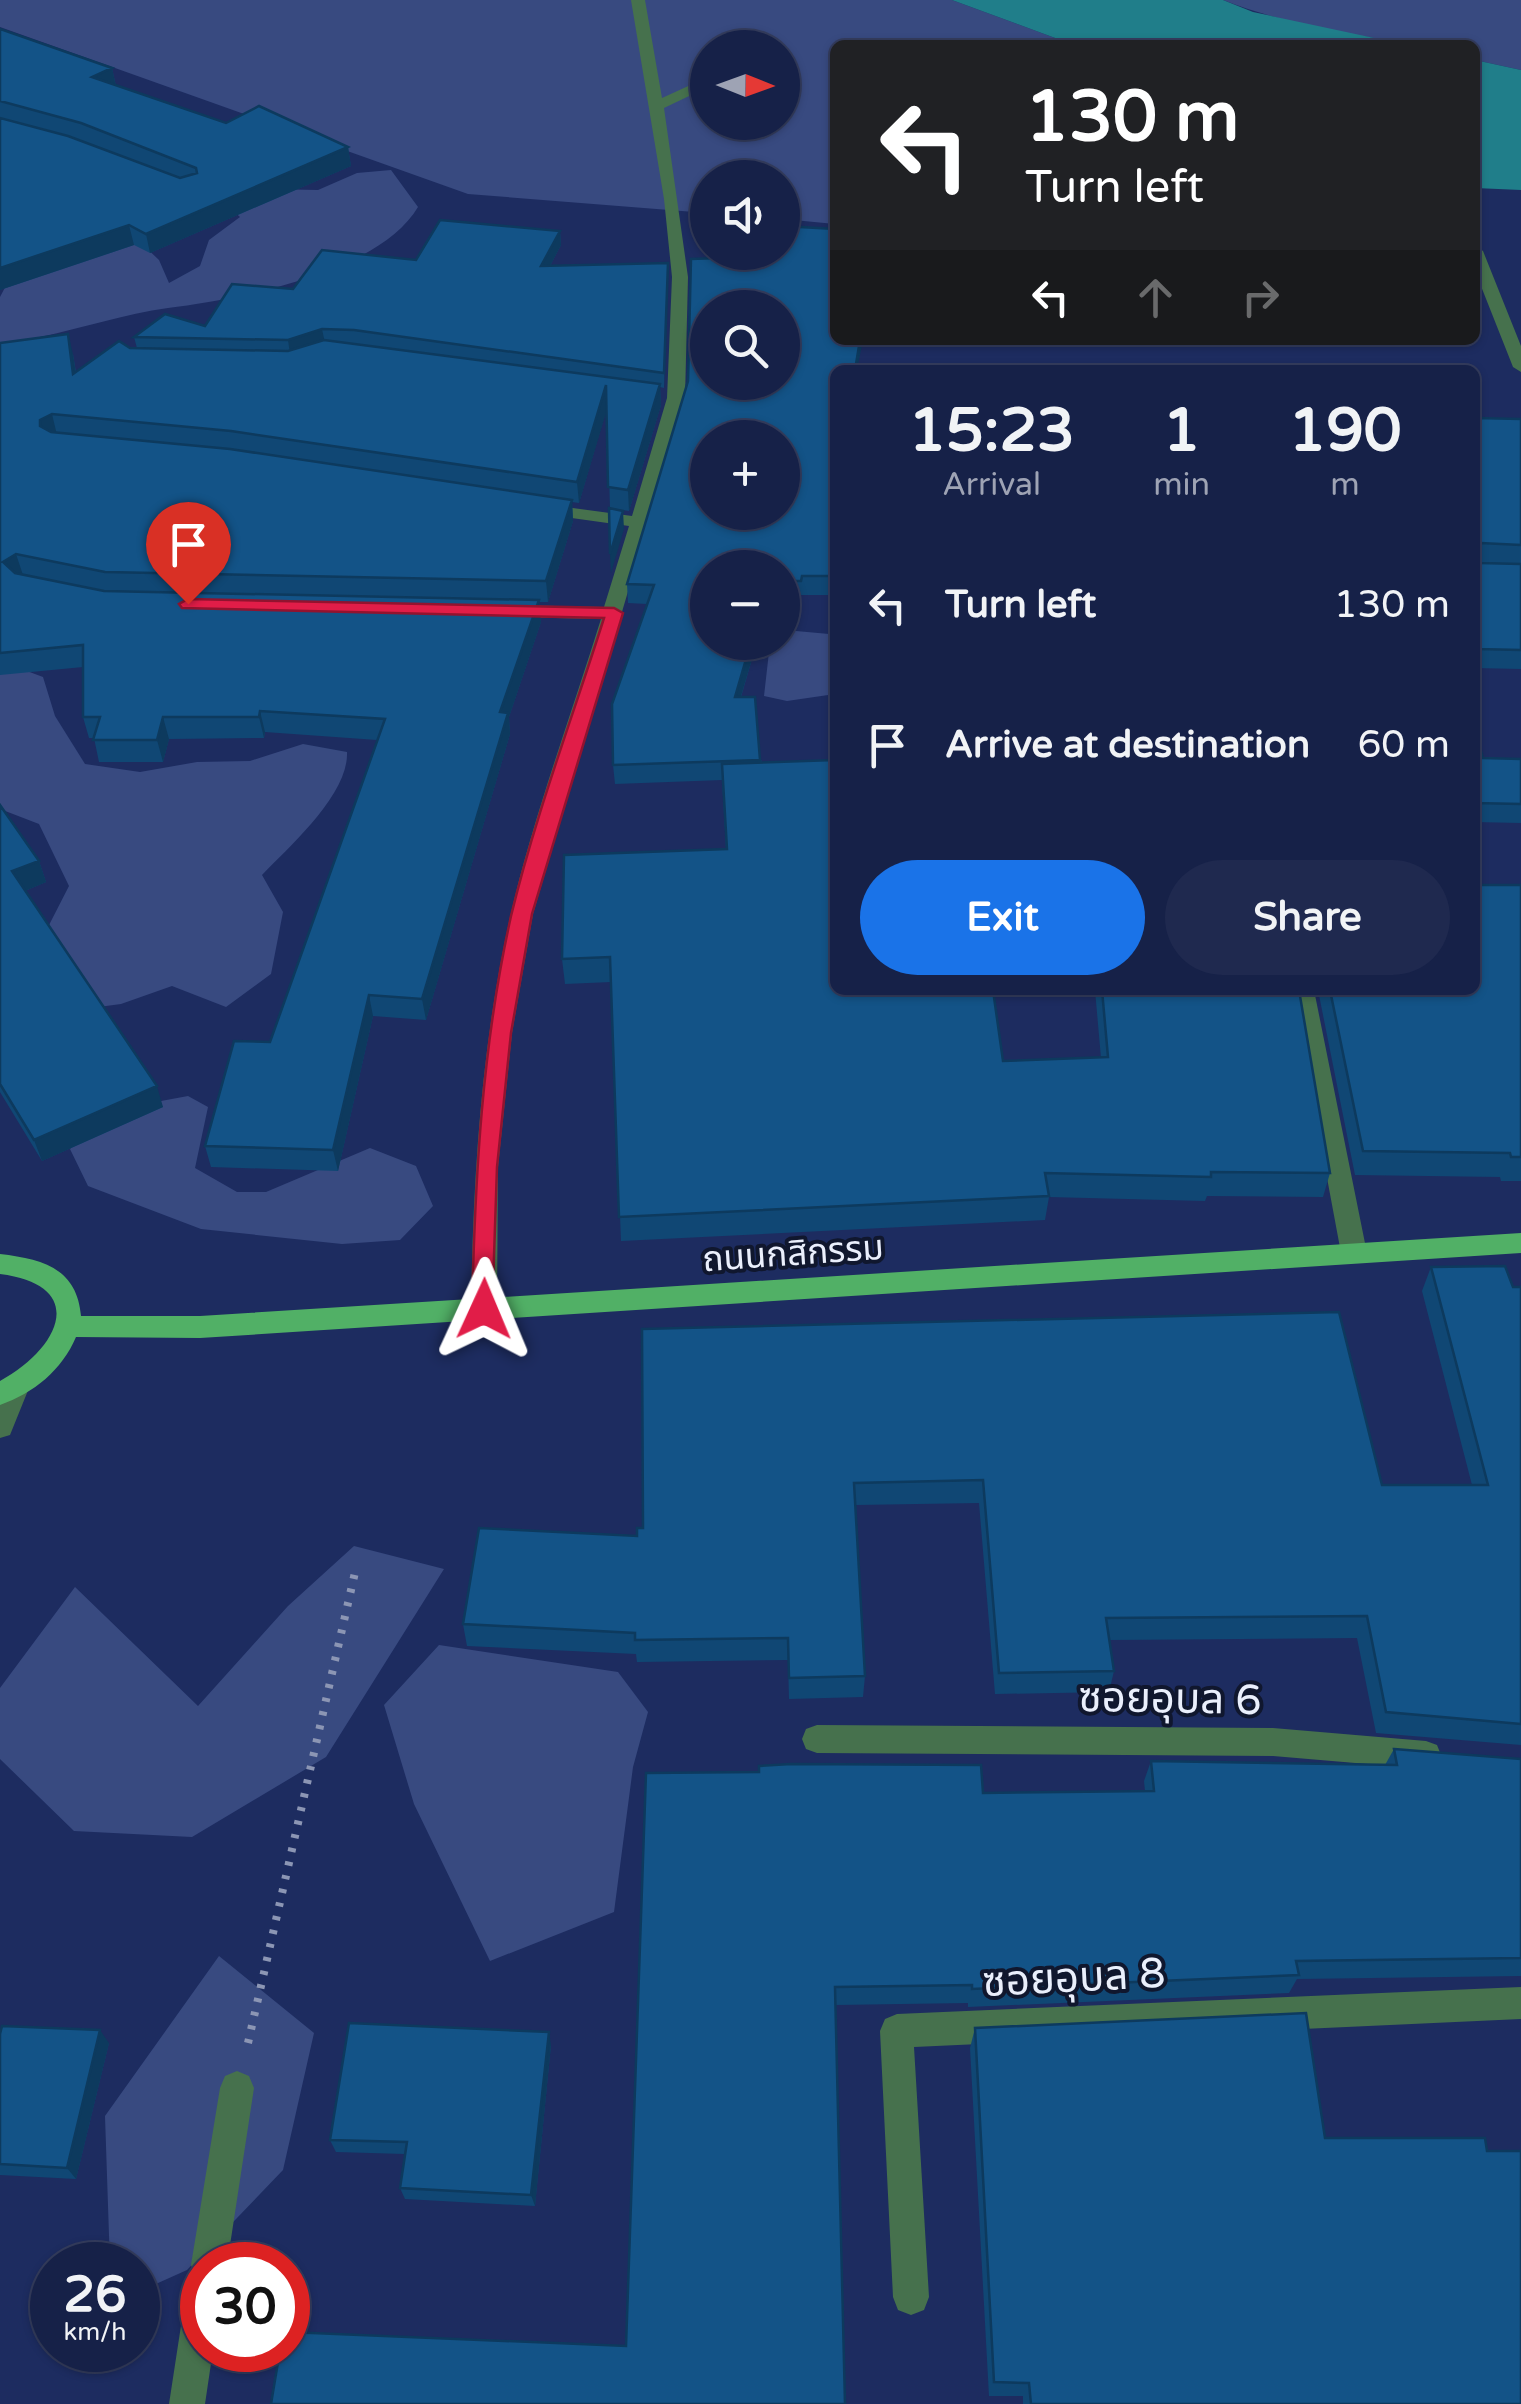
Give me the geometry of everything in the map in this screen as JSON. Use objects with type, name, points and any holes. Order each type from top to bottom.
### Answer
[{"type":"main road","name":"ถนนกสิกรรม","points":[[69,1326],[200,1327],[1521,1242]]},
{"type":"main road","points":[[1,1262],[24,1265],[54,1282],[69,1309],[69,1326],[52,1360],[8,1391]]},
{"type":"street","points":[[484,1309],[486,1167],[500,1033],[519,931],[614,613],[667,397],[680,277],[672,200],[638,0]]},
{"type":"street","points":[[656,106],[690,90]]},
{"type":"street","points":[[1480,264],[1521,368]]},
{"type":"street","points":[[528,507],[639,522]]},
{"type":"street","points":[[478,610],[614,613]]},
{"type":"street","points":[[1304,995],[1354,1253]]},
{"type":"street","points":[[0,1428],[8,1391]]},
{"type":"street","name":"ซอยอุบล 6","points":[[817,1738],[1272,1742],[1464,1758]]},
{"type":"street","name":"ซอยอุบล 8","points":[[911,2297],[898,2031],[1521,2003]]},
{"type":"street","points":[[213,2242],[238,2088]]},
{"type":"street","points":[[187,2404],[192,2372]]},
{"type":"path","points":[[238,2088],[356,1568]]},
{"type":"shaded area","points":[[0,0],[952,0],[1060,40],[830,40],[830,224],[800,221],[800,160],[690,160],[690,212],[468,194],[0,27]]},
{"type":"shaded area","points":[[952,0],[1223,0],[1253,12],[1384,40],[1060,40]]},
{"type":"shaded area","points":[[1223,0],[1521,0],[1521,70],[1480,61],[1480,40],[1395,40],[1347,34]]},
{"type":"shaded area","points":[[1480,61],[1521,70],[1521,190],[1480,188]]},
{"type":"shaded area","points":[[391,170],[418,207],[399,230],[340,266],[232,298],[136,314],[40,337],[30,347],[0,358],[0,297],[10,278],[139,241],[159,260],[169,283],[200,266],[209,240],[240,217],[225,203],[267,189],[318,190],[357,173]]},
{"type":"shaded area","points":[[800,631],[829,634],[830,695],[787,701],[764,696],[768,660],[800,660]]},
{"type":"shaded area","points":[[0,661],[43,677],[55,716],[85,764],[140,772],[197,762],[250,761],[303,744],[347,752],[345,768],[328,802],[262,875],[283,912],[271,974],[226,1007],[172,986],[121,1004],[76,1010],[48,927],[69,886],[39,824],[0,809]]},
{"type":"shaded area","points":[[188,1096],[208,1107],[195,1168],[237,1192],[266,1192],[370,1148],[416,1166],[433,1206],[400,1240],[342,1244],[201,1229],[88,1186],[70,1149],[107,1111]]},
{"type":"shaded area","points":[[354,1546],[444,1569],[326,1757],[192,1837],[74,1831],[0,1759],[0,1688],[75,1587],[198,1706],[288,1606]]},
{"type":"shaded area","points":[[439,1645],[618,1672],[648,1712],[633,1767],[614,1912],[490,1961],[414,1804],[384,1705]]},
{"type":"shaded area","points":[[219,1956],[314,2033],[283,2170],[214,2242],[180,2242],[180,2273],[160,2282],[160,2242],[109,2242],[105,2116]]},
{"type":"building","points":[[0,29],[112,68],[92,77],[226,123],[259,106],[348,147],[146,234],[129,225],[0,268],[0,118],[68,136],[180,178],[197,173],[196,168],[81,123],[0,101]]},
{"type":"building","points":[[440,220],[560,231],[541,266],[668,263],[664,373],[354,330],[322,329],[288,340],[134,337],[165,314],[205,326],[232,284],[293,289],[322,250],[416,260]]},
{"type":"building","points":[[800,227],[830,229],[830,345],[859,345],[856,365],[830,365],[830,576],[802,576],[800,581],[800,550],[690,550],[690,660],[746,660],[735,697],[755,697],[760,760],[613,765],[612,704],[654,585],[627,584],[688,381],[690,300],[690,400],[800,400],[800,290],[690,290],[691,270],[800,270]]},
{"type":"building","points":[[68,334],[73,374],[119,341],[130,348],[288,351],[324,340],[660,384],[628,490],[608,487],[606,385],[577,482],[231,431],[52,414],[40,420],[40,426],[51,432],[230,449],[572,500],[546,581],[105,572],[16,554],[3,562],[15,573],[104,591],[539,600],[500,712],[508,713],[422,999],[369,995],[333,1150],[205,1146],[234,1041],[270,1042],[385,719],[260,711],[259,717],[163,717],[157,740],[93,740],[100,717],[83,717],[83,645],[0,653],[0,343]]},
{"type":"building","points":[[1480,418],[1521,419],[1521,545],[1481,543]]},
{"type":"building","points":[[609,508],[623,511],[610,554]]},
{"type":"building","points":[[1480,563],[1521,564],[1521,650],[1480,649]]},
{"type":"building","points":[[1480,748],[1483,758],[1521,759],[1521,804],[1480,803]]},
{"type":"building","points":[[830,760],[830,995],[994,995],[1003,1061],[1108,1057],[1102,995],[1300,995],[1330,1173],[1211,1172],[1211,1177],[1045,1173],[1049,1196],[619,1217],[610,957],[562,959],[564,855],[727,849],[722,764]]},
{"type":"building","points":[[0,805],[39,861],[12,871],[157,1086],[34,1140],[0,1084]]},
{"type":"building","points":[[1480,885],[1521,885],[1521,1157],[1511,1157],[1510,1153],[1363,1151],[1331,995],[1480,995]]},
{"type":"building","points":[[1505,1266],[1513,1287],[1521,1287],[1521,1724],[1386,1712],[1367,1616],[1106,1618],[1114,1671],[999,1673],[983,1480],[854,1483],[865,1676],[789,1678],[788,1638],[635,1640],[635,1633],[463,1624],[479,1528],[637,1536],[637,1528],[643,1528],[642,1329],[1339,1312],[1382,1485],[1488,1485],[1431,1267]]},
{"type":"building","points":[[1394,1749],[1521,1759],[1521,1958],[1296,1961],[1299,1975],[972,1989],[972,1985],[835,1987],[845,2404],[271,2404],[276,2372],[310,2372],[310,2333],[626,2346],[646,1773],[759,1772],[759,1766],[791,1764],[981,1765],[983,1793],[1154,1791],[1151,1761],[1397,1765]]},
{"type":"building","points":[[1306,2013],[1325,2138],[1485,2138],[1487,2151],[1521,2151],[1521,2404],[1031,2404],[1029,2383],[994,2382],[975,2028]]},
{"type":"building","points":[[349,2023],[549,2032],[531,2195],[400,2188],[407,2142],[330,2140]]},
{"type":"building","points":[[2,2026],[100,2030],[67,2168],[0,2164]]},
{"type":"route","points":[[188,604],[614,613],[522,914],[500,1033],[486,1167],[484,1309]]}]
